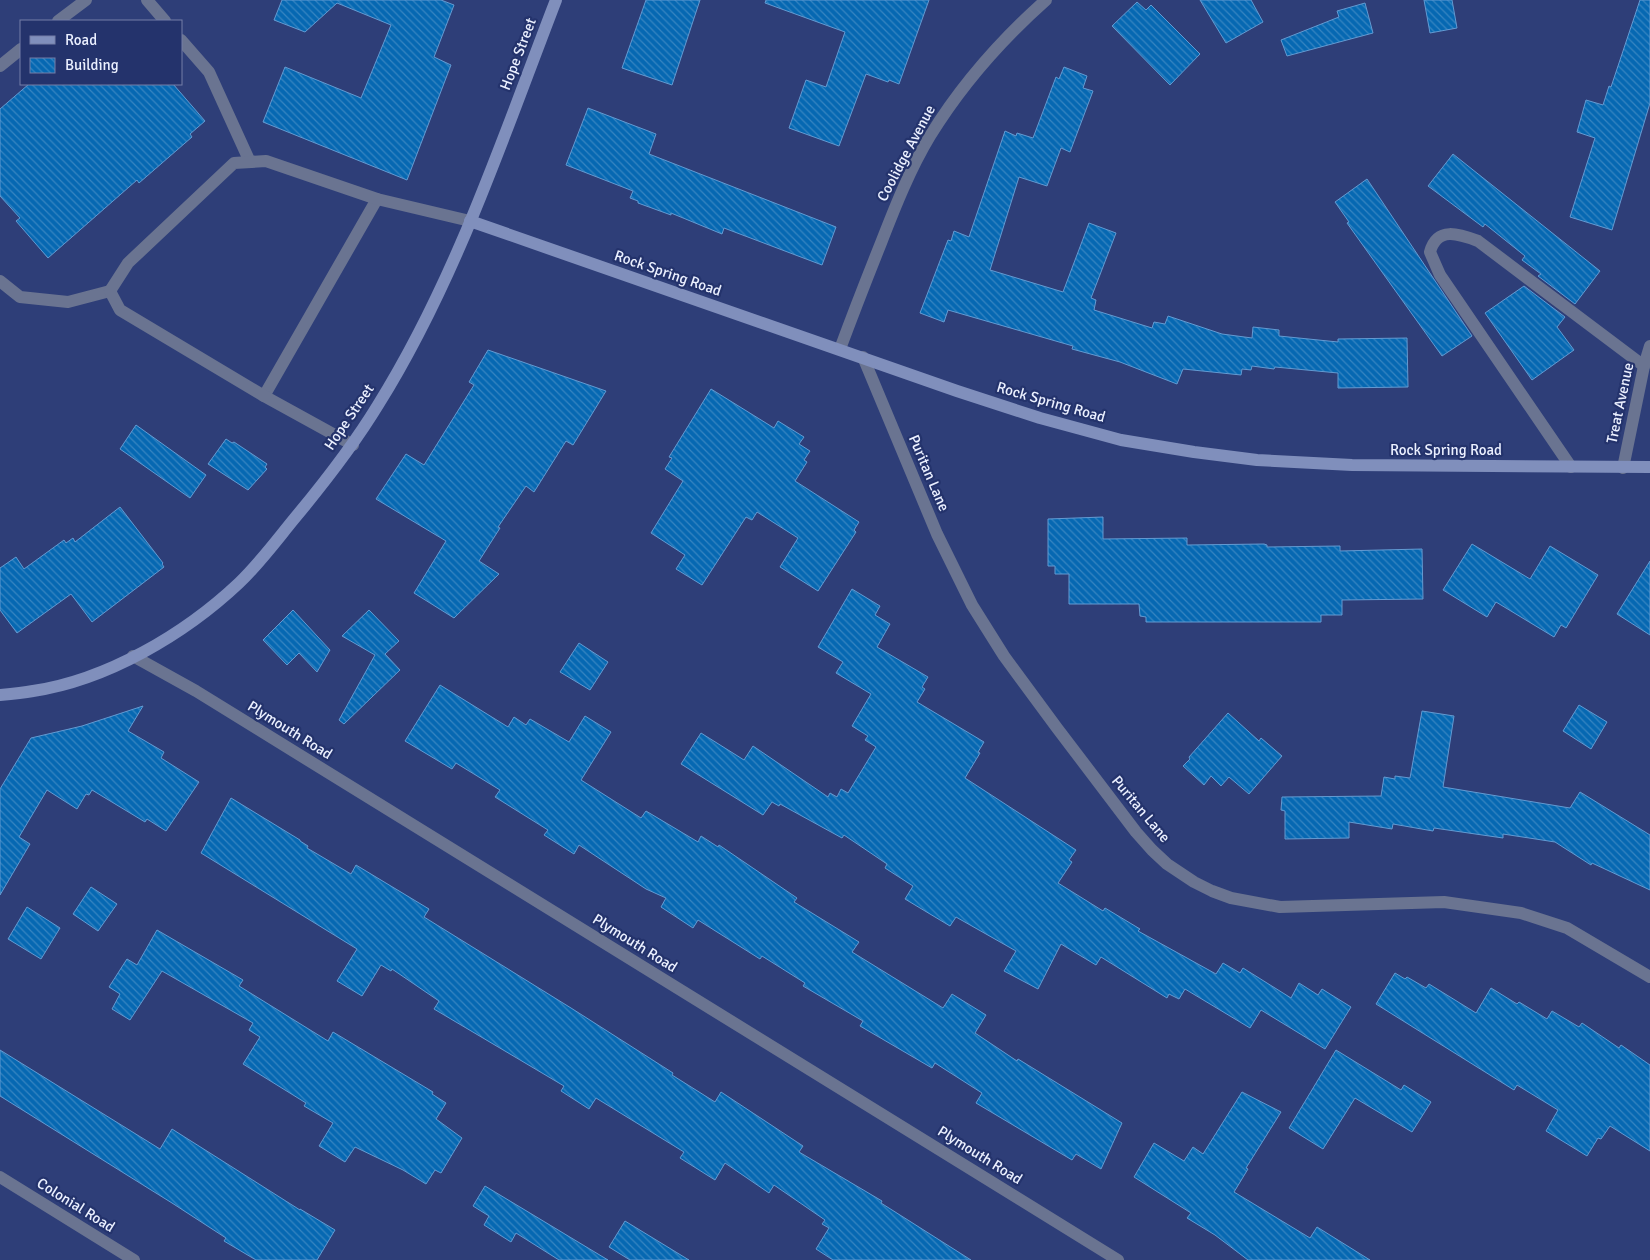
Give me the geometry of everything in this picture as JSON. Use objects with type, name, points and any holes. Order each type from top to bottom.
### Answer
[{"type":"street","points":[[59,20],[86,0]]},
{"type":"street","points":[[147,0],[164,20]]},
{"type":"street","name":"Hope Street","points":[[0,695],[34,691],[60,685],[116,666],[179,632],[241,582],[311,499],[353,445],[404,362],[470,221],[556,0]]},
{"type":"street","name":"Coolidge Avenue","points":[[840,349],[898,200],[929,137],[951,103],[982,63],[1046,0]]},
{"type":"street","points":[[182,41],[209,72],[250,162]]},
{"type":"street","points":[[0,66],[20,50]]},
{"type":"street","points":[[0,281],[20,297],[68,302],[110,291],[128,263],[234,163],[266,161],[377,199],[470,221]]},
{"type":"street","points":[[264,396],[377,199]]},
{"type":"street","name":"Rock Spring Road","points":[[470,221],[1040,418],[1121,440],[1257,460],[1352,465],[1650,467]]},
{"type":"street","points":[[1571,467],[1440,275],[1430,252],[1432,242],[1445,234],[1458,234],[1478,241],[1644,366]]},
{"type":"street","points":[[110,291],[120,310],[264,396],[353,445]]},
{"type":"street","name":"Treat Avenue","points":[[1623,468],[1644,366],[1650,346]]},
{"type":"street","name":"Puritan Lane","points":[[862,357],[936,534],[972,605],[1004,656],[1056,728],[1136,832],[1167,864],[1194,882],[1232,898],[1271,905],[1304,907],[1387,902],[1444,902],[1521,913],[1567,928],[1650,977]]},
{"type":"street","name":"Plymouth Road","points":[[133,656],[196,691],[1118,1260]]},
{"type":"street","name":"Colonial Road","points":[[0,1177],[134,1260]]},
{"type":"building","points":[[282,0],[441,0],[454,5],[434,57],[451,65],[407,180],[263,122],[285,67],[361,98],[391,25],[337,3],[305,32],[274,20]]},
{"type":"building","points":[[646,0],[700,0],[672,85],[622,68]]},
{"type":"building","points":[[766,0],[929,0],[899,84],[866,74],[839,146],[789,128],[806,80],[826,87],[845,32],[765,3]]},
{"type":"building","points":[[1200,0],[1251,0],[1263,22],[1226,43]]},
{"type":"building","points":[[1424,0],[1452,0],[1457,28],[1430,33]]},
{"type":"building","points":[[1640,0],[1650,0],[1650,103],[1612,230],[1570,217],[1595,138],[1577,132],[1586,100],[1603,105],[1609,86],[1611,87]]},
{"type":"building","points":[[1137,2],[1146,10],[1151,5],[1200,54],[1170,85],[1112,26]]},
{"type":"building","points":[[1365,3],[1373,33],[1287,56],[1281,40],[1339,17],[1337,11]]},
{"type":"building","points":[[1064,67],[1087,76],[1083,88],[1093,91],[1070,152],[1061,148],[1047,186],[1019,177],[990,270],[1063,292],[1089,223],[1116,233],[1091,298],[1096,300],[1094,310],[1152,328],[1154,322],[1165,324],[1168,316],[1222,334],[1252,338],[1253,327],[1279,330],[1279,336],[1338,342],[1338,339],[1407,338],[1408,387],[1338,388],[1338,373],[1252,366],[1251,370],[1242,369],[1241,375],[1183,369],[1177,384],[1120,362],[1072,349],[1073,346],[948,310],[944,322],[920,313],[948,240],[951,241],[954,231],[969,237],[1005,131],[1016,136],[1017,133],[1033,138],[1056,77],[1059,79]]},
{"type":"building","points":[[28,85],[174,85],[205,121],[190,134],[192,137],[139,183],[137,180],[48,258],[16,221],[20,218],[0,196],[0,109]]},
{"type":"building","points":[[588,108],[656,134],[649,154],[836,227],[822,265],[724,228],[722,234],[671,213],[671,215],[638,203],[638,201],[630,198],[633,191],[566,165]]},
{"type":"building","points":[[1453,154],[1600,271],[1575,304],[1538,276],[1541,274],[1522,260],[1525,256],[1485,224],[1483,227],[1428,186]]},
{"type":"building","points":[[1367,179],[1472,336],[1442,356],[1347,223],[1349,222],[1335,202]]},
{"type":"building","points":[[1524,286],[1565,317],[1557,327],[1574,350],[1532,380],[1485,313]]},
{"type":"building","points":[[488,350],[606,391],[573,445],[566,441],[534,492],[526,486],[498,527],[500,528],[479,561],[499,574],[454,618],[414,593],[446,541],[376,499],[406,454],[424,465],[474,385],[469,382]]},
{"type":"building","points":[[711,389],[774,428],[778,421],[804,437],[799,444],[810,451],[804,460],[807,462],[795,481],[859,522],[854,530],[856,532],[818,591],[780,567],[798,538],[757,512],[752,520],[746,517],[702,585],[676,569],[685,555],[651,533],[683,481],[665,469],[672,458],[669,457]]},
{"type":"building","points":[[136,425],[206,475],[190,498],[120,449]]},
{"type":"building","points":[[226,439],[232,443],[234,442],[267,464],[265,467],[267,469],[248,490],[208,464]]},
{"type":"building","points":[[120,507],[163,563],[164,567],[92,622],[71,594],[17,633],[0,610],[0,568],[16,557],[24,569],[64,540],[66,543],[73,538],[75,542]]},
{"type":"building","points":[[1103,517],[1103,539],[1187,538],[1187,545],[1264,544],[1267,547],[1340,546],[1340,551],[1422,549],[1423,599],[1342,600],[1342,615],[1321,615],[1321,622],[1146,622],[1146,617],[1140,616],[1139,604],[1069,604],[1069,574],[1055,574],[1055,566],[1048,566],[1048,519]]},
{"type":"building","points":[[1472,544],[1530,579],[1550,546],[1598,575],[1566,628],[1561,625],[1554,637],[1496,602],[1487,617],[1443,590]]},
{"type":"building","points":[[1650,561],[1650,635],[1617,614]]},
{"type":"building","points":[[852,589],[880,606],[875,615],[890,624],[877,647],[928,677],[922,687],[925,689],[917,702],[984,742],[978,752],[980,753],[965,778],[1076,850],[1069,860],[1072,862],[1058,883],[1103,911],[1105,908],[1140,929],[1138,931],[1216,974],[1223,963],[1240,973],[1243,968],[1291,998],[1299,983],[1318,995],[1322,989],[1351,1007],[1325,1049],[1261,1010],[1250,1028],[1185,989],[1179,999],[1169,994],[1167,998],[1101,957],[1096,965],[1061,944],[1038,989],[1004,971],[1016,951],[956,917],[950,926],[905,899],[913,886],[885,868],[887,864],[844,835],[842,838],[780,804],[779,806],[772,802],[763,815],[681,764],[701,733],[744,760],[753,746],[828,797],[830,793],[837,797],[841,789],[848,793],[876,747],[865,740],[868,736],[852,726],[871,694],[836,673],[843,662],[818,647]]},
{"type":"building","points":[[293,610],[330,650],[317,672],[299,653],[287,665],[263,640]]},
{"type":"building","points":[[369,610],[399,641],[385,654],[400,670],[344,724],[339,720],[375,655],[342,636]]},
{"type":"building","points":[[579,643],[608,662],[590,690],[560,672]]},
{"type":"building","points":[[440,685],[508,727],[514,717],[526,725],[530,719],[569,742],[585,716],[611,732],[581,780],[641,818],[646,811],[698,842],[701,836],[718,847],[719,845],[797,898],[794,902],[859,942],[852,952],[943,1008],[952,994],[986,1015],[975,1033],[1017,1061],[1018,1059],[1122,1123],[1101,1169],[1076,1154],[1072,1160],[976,1103],[982,1093],[935,1063],[932,1068],[860,1026],[863,1021],[803,986],[805,983],[762,956],[760,959],[698,920],[693,928],[661,907],[666,898],[646,889],[579,845],[574,854],[544,835],[548,830],[495,797],[500,790],[456,763],[452,769],[405,741]]},
{"type":"building","points":[[1579,705],[1607,722],[1591,749],[1563,731]]},
{"type":"building","points":[[143,706],[128,731],[164,752],[161,758],[199,782],[166,831],[147,819],[145,822],[92,790],[89,795],[86,794],[77,809],[47,790],[19,837],[30,844],[0,895],[0,789],[31,738],[82,726]]},
{"type":"building","points":[[1422,711],[1454,716],[1443,787],[1570,808],[1580,792],[1650,835],[1650,890],[1592,863],[1591,865],[1555,842],[1503,834],[1503,838],[1434,828],[1433,831],[1393,824],[1392,829],[1349,822],[1349,838],[1285,839],[1285,811],[1281,810],[1282,797],[1381,796],[1384,777],[1395,779],[1395,776],[1410,778]]},
{"type":"building","points":[[1228,713],[1259,741],[1261,738],[1282,756],[1249,794],[1229,777],[1221,786],[1211,776],[1204,785],[1183,766]]},
{"type":"building","points":[[231,798],[300,840],[308,846],[307,848],[351,874],[356,865],[429,909],[424,917],[571,1008],[715,1102],[721,1092],[803,1146],[799,1152],[882,1201],[881,1203],[971,1260],[833,1260],[816,1249],[829,1228],[822,1224],[825,1220],[774,1185],[769,1193],[725,1163],[715,1180],[680,1158],[684,1152],[596,1098],[589,1109],[561,1091],[564,1086],[434,1009],[439,1001],[392,969],[391,971],[381,965],[362,996],[337,981],[357,949],[201,853]]},
{"type":"building","points":[[91,887],[117,904],[98,931],[73,914]]},
{"type":"building","points":[[27,907],[60,928],[41,959],[8,939]]},
{"type":"building","points":[[157,930],[243,980],[239,986],[328,1041],[333,1032],[433,1092],[432,1094],[446,1103],[436,1119],[462,1138],[441,1173],[435,1170],[426,1184],[403,1170],[355,1147],[345,1162],[319,1146],[333,1123],[304,1106],[306,1103],[243,1064],[260,1037],[249,1030],[253,1023],[162,971],[130,1020],[112,1009],[120,994],[109,987],[127,959],[137,965]]},
{"type":"building","points":[[1395,973],[1405,979],[1407,977],[1426,988],[1429,984],[1476,1013],[1491,988],[1547,1019],[1552,1011],[1579,1027],[1582,1023],[1619,1048],[1621,1045],[1650,1065],[1650,1151],[1610,1126],[1601,1139],[1598,1138],[1587,1156],[1546,1131],[1558,1110],[1517,1085],[1514,1090],[1376,1004]]},
{"type":"building","points":[[0,1050],[160,1149],[172,1129],[335,1230],[317,1260],[256,1260],[224,1241],[226,1238],[172,1203],[0,1096]]},
{"type":"building","points":[[1336,1050],[1401,1090],[1404,1085],[1431,1102],[1412,1132],[1355,1098],[1323,1149],[1289,1128]]},
{"type":"building","points":[[1242,1092],[1281,1112],[1246,1168],[1248,1169],[1234,1192],[1310,1238],[1317,1227],[1370,1260],[1248,1260],[1215,1235],[1187,1218],[1191,1213],[1134,1177],[1154,1143],[1184,1161],[1193,1147],[1203,1154]]},
{"type":"building","points":[[485,1186],[608,1260],[559,1260],[516,1233],[511,1242],[484,1225],[489,1216],[473,1206]]},
{"type":"building","points":[[625,1221],[689,1260],[630,1260],[609,1247]]}]
